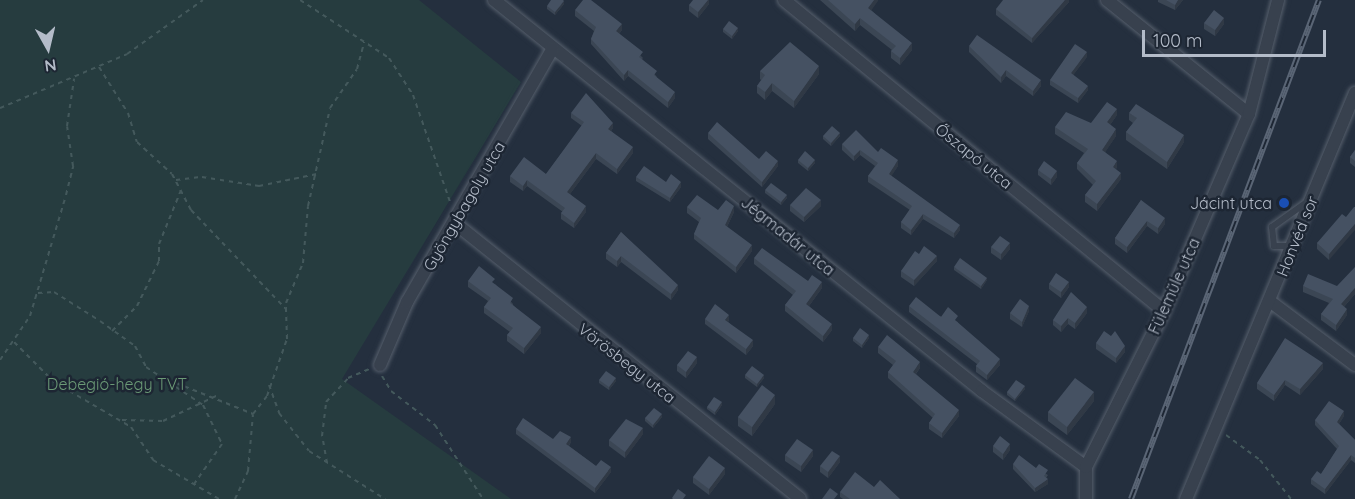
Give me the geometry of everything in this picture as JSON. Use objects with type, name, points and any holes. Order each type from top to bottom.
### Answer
[{"type":"street","name":"Jégmadár utca","points":[[494,0],[982,391],[1086,467]]},
{"type":"street","name":"Őszapó utca","points":[[784,0],[1164,311]]},
{"type":"street","points":[[1107,0],[1249,114]]},
{"type":"street","name":"Fülemüle utca","points":[[1086,499],[1086,467],[1164,311],[1249,114],[1278,0]]},
{"type":"street","name":"Gyöngybagoly utca","points":[[380,365],[407,302],[456,224],[554,48]]},
{"type":"street","name":"Honvéd sor","points":[[1186,499],[1239,380],[1355,93]]},
{"type":"street","name":"Vörösbegy utca","points":[[456,224],[800,499]]},
{"type":"street","points":[[1271,302],[1355,366]]},
{"type":"lane","points":[[1293,245],[1274,246],[1272,227],[1312,198]]},
{"type":"path","points":[[0,108],[99,67],[203,0]]},
{"type":"path","points":[[300,0],[389,58],[413,95],[456,224]]},
{"type":"path","points":[[236,499],[248,471],[253,414],[267,396],[268,382],[286,339],[286,309],[303,263],[330,108],[357,69],[364,42]]},
{"type":"path","points":[[99,67],[128,113],[137,142],[175,180],[191,210],[286,309]]},
{"type":"path","points":[[0,360],[14,342],[38,292],[73,166],[67,126],[74,79]]},
{"type":"path","points":[[175,180],[202,177],[259,186],[317,174]]},
{"type":"path","points":[[112,332],[137,306],[159,261],[180,190]]},
{"type":"path","points":[[38,292],[54,292],[135,346],[146,367],[173,382],[203,405],[222,444],[192,487]]},
{"type":"path","points":[[14,342],[54,382],[120,420],[153,460],[192,487],[219,499]]},
{"type":"path","points":[[327,463],[322,436],[326,402],[348,378],[380,365],[383,381],[435,425],[483,499]]},
{"type":"path","points":[[173,382],[216,396],[253,414]]},
{"type":"path","points":[[268,382],[279,413],[309,451],[385,499]]},
{"type":"path","points":[[120,420],[163,421],[203,405],[216,396]]},
{"type":"path","points":[[1216,430],[1260,460],[1291,499]]},
{"type":"green space","name":"Debegió-hegy TVT","points":[[0,0],[419,0],[521,82],[342,379],[511,499],[0,499]]},
{"type":"building","points":[[551,0],[564,1],[555,12],[547,6]]},
{"type":"building","points":[[583,0],[591,0],[622,24],[616,31],[643,52],[639,57],[657,71],[654,75],[675,92],[668,102],[628,70],[624,75],[591,39],[596,27],[575,10]]},
{"type":"building","points":[[693,0],[708,0],[698,12],[689,5]]},
{"type":"building","points":[[828,0],[874,0],[868,8],[912,43],[900,58],[891,51],[896,46],[860,18],[855,24]]},
{"type":"building","points":[[1003,0],[1065,0],[1032,38],[996,9]]},
{"type":"building","points":[[1166,0],[1178,0],[1175,5]]},
{"type":"building","points":[[1214,10],[1224,18],[1215,30],[1204,23]]},
{"type":"building","points":[[729,21],[738,28],[732,36],[723,29]]},
{"type":"building","points":[[977,35],[1041,80],[1033,91],[1006,70],[1001,77],[969,46]]},
{"type":"building","points":[[790,42],[819,66],[794,101],[772,83],[765,92],[757,86],[765,75],[760,71]]},
{"type":"building","points":[[1075,44],[1087,52],[1071,73],[1088,86],[1078,98],[1050,80]]},
{"type":"building","points":[[586,93],[613,123],[608,129],[633,147],[617,169],[596,153],[567,192],[586,206],[574,223],[561,213],[565,208],[527,180],[523,186],[510,176],[524,157],[546,174],[584,122],[571,113]]},
{"type":"building","points":[[1107,102],[1117,109],[1107,122],[1116,129],[1102,150],[1117,161],[1113,167],[1121,173],[1097,204],[1085,195],[1096,181],[1077,163],[1088,149],[1055,127],[1066,112],[1091,123]]},
{"type":"building","points":[[1136,104],[1184,135],[1167,162],[1126,132],[1137,118],[1129,113]]},
{"type":"building","points":[[717,122],[759,159],[766,151],[778,161],[762,182],[708,133]]},
{"type":"building","points":[[832,126],[840,133],[831,143],[823,136]]},
{"type":"building","points":[[856,130],[878,152],[881,148],[898,160],[889,174],[960,225],[954,233],[923,214],[911,230],[901,222],[912,206],[868,176],[878,163],[860,150],[854,156],[842,144]]},
{"type":"building","points":[[1355,150],[1355,161],[1350,157]]},
{"type":"building","points":[[805,151],[815,160],[808,168],[798,160]]},
{"type":"building","points":[[1044,161],[1057,171],[1051,179],[1038,170]]},
{"type":"building","points":[[644,166],[666,182],[671,174],[681,182],[670,198],[636,177]]},
{"type":"building","points":[[771,183],[787,195],[781,202],[765,190]]},
{"type":"building","points":[[806,188],[821,200],[804,217],[790,205]]},
{"type":"building","points":[[697,195],[718,210],[726,200],[734,206],[725,225],[752,245],[736,267],[694,234],[701,218],[687,207]]},
{"type":"building","points":[[1141,200],[1165,218],[1158,228],[1147,221],[1127,247],[1115,238]]},
{"type":"building","points":[[1354,207],[1355,224],[1329,254],[1317,243],[1342,214],[1346,217]]},
{"type":"building","points":[[621,232],[678,285],[671,294],[621,256],[617,261],[606,253]]},
{"type":"building","points":[[1000,236],[1010,243],[1001,254],[991,247]]},
{"type":"building","points":[[924,246],[937,256],[914,280],[901,271],[915,251],[919,254]]},
{"type":"building","points":[[762,248],[808,281],[812,275],[822,282],[806,304],[832,324],[823,336],[785,305],[796,291],[754,258]]},
{"type":"building","points":[[960,258],[987,278],[981,286],[954,267]]},
{"type":"building","points":[[479,266],[495,279],[492,282],[513,298],[510,303],[541,327],[524,348],[507,335],[513,328],[484,307],[491,298],[468,281]]},
{"type":"building","points":[[1355,267],[1355,288],[1341,304],[1347,309],[1336,325],[1321,314],[1333,299],[1303,286],[1308,274],[1337,286]]},
{"type":"building","points":[[1056,273],[1069,282],[1061,292],[1049,284]]},
{"type":"building","points":[[1071,292],[1087,307],[1075,323],[1068,318],[1061,326],[1053,320]]},
{"type":"building","points":[[916,297],[941,317],[948,307],[958,316],[955,320],[1000,359],[987,375],[976,366],[980,361],[909,306]]},
{"type":"building","points":[[1020,299],[1029,306],[1022,322],[1010,313]]},
{"type":"building","points":[[715,304],[729,315],[725,320],[753,340],[746,349],[705,319]]},
{"type":"building","points":[[860,328],[869,335],[862,345],[853,338]]},
{"type":"building","points":[[1104,331],[1111,336],[1115,331],[1125,346],[1116,358],[1096,343]]},
{"type":"building","points":[[887,335],[920,362],[913,372],[959,410],[942,433],[929,423],[935,414],[888,372],[896,361],[878,347]]},
{"type":"building","points":[[1285,338],[1323,363],[1300,389],[1285,380],[1274,395],[1257,383]]},
{"type":"building","points":[[688,351],[697,357],[686,372],[677,365]]},
{"type":"building","points":[[752,366],[764,375],[757,384],[745,375]]},
{"type":"building","points":[[606,371],[616,378],[609,387],[599,380]]},
{"type":"building","points":[[1075,378],[1094,392],[1067,427],[1048,412]]},
{"type":"building","points":[[1016,380],[1025,386],[1015,399],[1007,392]]},
{"type":"building","points":[[762,385],[775,395],[752,427],[738,417]]},
{"type":"building","points":[[714,397],[722,402],[715,412],[707,407]]},
{"type":"building","points":[[1329,401],[1344,411],[1337,422],[1355,440],[1355,458],[1351,455],[1325,489],[1311,479],[1317,471],[1321,474],[1339,446],[1315,420]]},
{"type":"building","points":[[654,408],[662,414],[653,425],[645,418]]},
{"type":"building","points":[[523,418],[553,439],[560,431],[571,437],[566,444],[596,466],[601,460],[611,467],[595,488],[516,429]]},
{"type":"building","points":[[626,419],[643,428],[625,452],[609,440]]},
{"type":"building","points":[[1000,436],[1010,444],[1003,454],[993,446]]},
{"type":"building","points":[[797,439],[813,450],[801,466],[785,455]]},
{"type":"building","points":[[832,451],[840,456],[828,472],[820,466]]},
{"type":"building","points":[[1019,455],[1036,468],[1039,464],[1048,470],[1044,476],[1048,479],[1035,488],[1013,464]]},
{"type":"building","points":[[709,456],[725,468],[709,489],[693,477]]},
{"type":"building","points":[[855,472],[874,487],[880,480],[900,499],[850,499],[840,492]]},
{"type":"building","points":[[830,488],[838,494],[834,499],[822,499]]},
{"type":"building","points":[[678,489],[686,495],[683,499],[673,499],[672,498]]},
{"type":"railway","points":[[1131,499],[1319,0]]},
{"type":"place","name":"Jácint utca","points":[[1284,203]]}]
